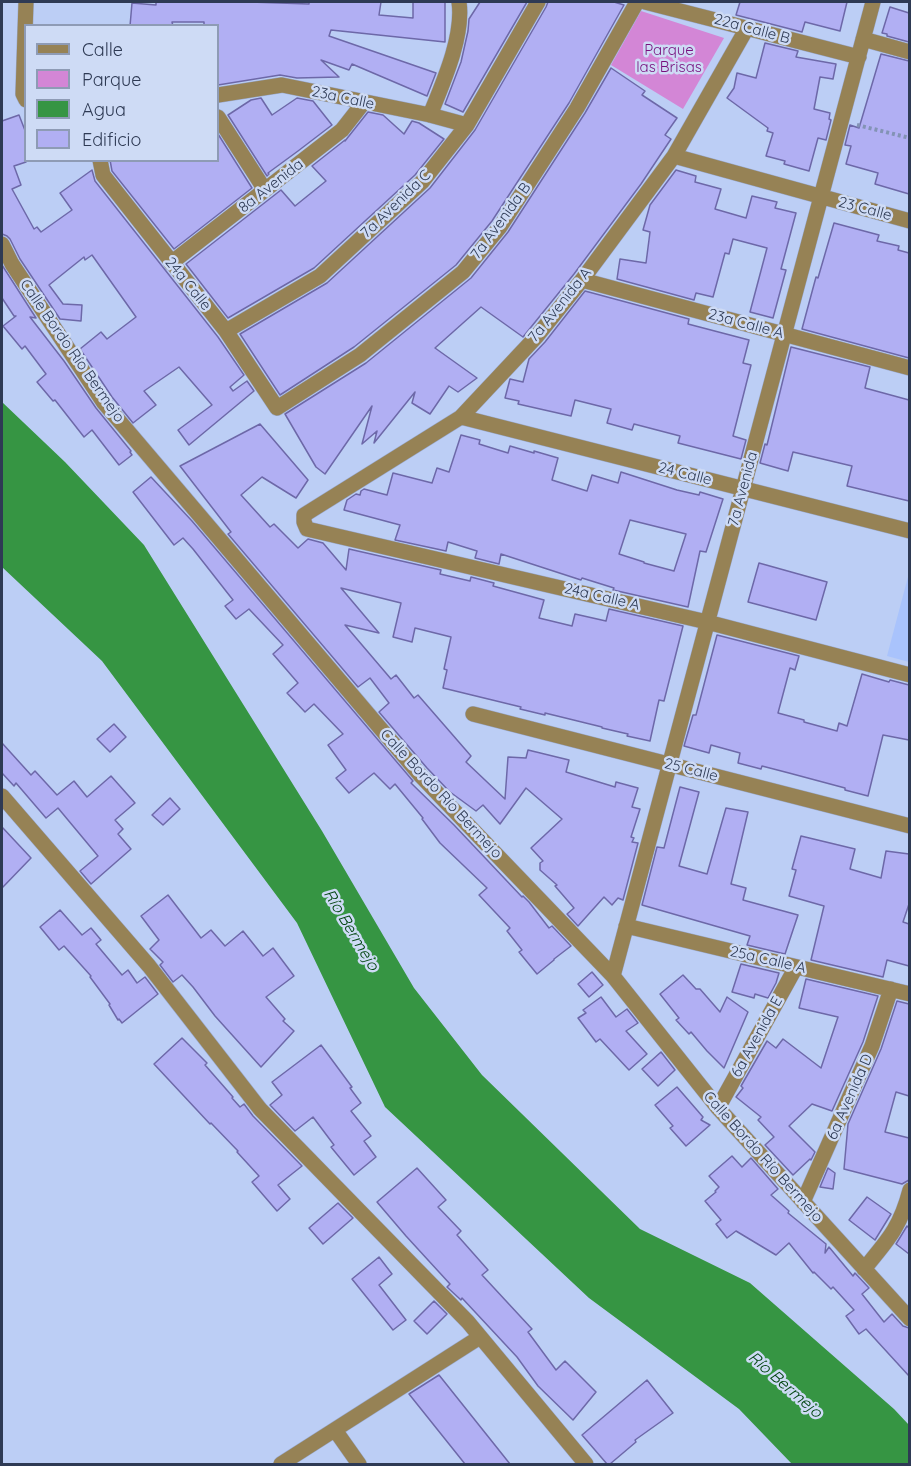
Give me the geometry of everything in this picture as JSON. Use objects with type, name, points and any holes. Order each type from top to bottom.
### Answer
[{"type":"street","points":[[25,24],[26,2]]},
{"type":"street","points":[[430,116],[456,43],[459,2]]},
{"type":"street","name":"7a Avenida C","points":[[226,331],[320,276],[422,182],[467,125],[538,2]]},
{"type":"street","name":"7a Avenida B","points":[[277,408],[360,355],[463,272],[500,227],[565,128],[637,2]]},
{"type":"street","name":"22a Calle B","points":[[645,2],[859,57]]},
{"type":"street","name":"7a Avenida","points":[[613,976],[873,2]]},
{"type":"street","name":"7a Avenida A","points":[[304,515],[461,417],[537,336],[582,280],[674,156],[747,28]]},
{"type":"street","points":[[863,39],[909,52]]},
{"type":"street","points":[[24,63],[24,96]]},
{"type":"street","name":"23a Calle","points":[[219,95],[282,85],[467,125]]},
{"type":"street","name":"8a Avenida","points":[[171,263],[342,130],[364,102]]},
{"type":"street","points":[[219,119],[266,190]]},
{"type":"street","name":"23 Calle","points":[[674,156],[909,221]]},
{"type":"street","name":"24a Calle","points":[[100,162],[103,175],[226,331],[277,408]]},
{"type":"street","name":"Calle Bordo Río Bermejo","points":[[2,244],[12,264],[104,403],[420,775],[613,976],[718,1108],[909,1319]]},
{"type":"street","name":"23a Calle A","points":[[582,280],[909,368]]},
{"type":"street","name":"24 Calle","points":[[461,417],[909,531]]},
{"type":"street","name":"24a Calle A","points":[[304,515],[307,529],[707,622],[909,675]]},
{"type":"street","name":"25 Calle","points":[[474,714],[909,826]]},
{"type":"street","points":[[2,796],[149,966],[260,1109],[468,1322],[586,1464]]},
{"type":"street","name":"25a Calle A","points":[[626,926],[909,994]]},
{"type":"street","name":"6a Avenida E","points":[[718,1108],[796,967]]},
{"type":"street","name":"6a Avenida D","points":[[803,1202],[872,1046],[891,989]]},
{"type":"street","points":[[864,1269],[898,1226],[905,1210],[909,1190]]},
{"type":"street","points":[[281,1464],[480,1337]]},
{"type":"street","points":[[335,1430],[359,1464]]},
{"type":"path","points":[[842,121],[909,138]]},
{"type":"shaded area","points":[[909,573],[909,662],[887,656]]},
{"type":"green space","name":"Parque las Brisas","points":[[641,11],[724,38],[683,109],[611,65]]},
{"type":"water","name":"Río Bermejo","points":[[2,402],[65,462],[144,545],[322,831],[414,988],[482,1075],[640,1229],[750,1283],[894,1409],[909,1425],[909,1464],[792,1464],[739,1409],[589,1298],[385,1107],[297,923],[102,661],[2,567]]},
{"type":"building","points":[[156,2],[309,4],[309,2],[381,2],[379,15],[413,18],[413,2],[445,2],[445,42],[331,30],[329,36],[436,73],[427,96],[352,64],[349,70],[321,60],[339,77],[297,78],[280,75],[219,85],[219,24],[172,22],[172,24],[130,24],[132,3],[156,5]]},
{"type":"building","points":[[480,2],[527,2],[463,112],[445,104],[461,62],[469,19]]},
{"type":"building","points":[[548,2],[614,2],[624,5],[569,103],[492,221],[456,265],[354,347],[280,395],[240,334],[327,283],[430,188],[475,130]]},
{"type":"building","points":[[740,2],[847,2],[840,31],[805,22],[802,32],[736,15]]},
{"type":"building","points":[[890,7],[909,13],[909,42],[882,33]]},
{"type":"building","points":[[765,43],[798,51],[796,57],[836,64],[833,79],[820,77],[814,109],[830,113],[829,119],[831,120],[826,140],[818,138],[809,171],[766,156],[773,133],[767,131],[768,128],[727,98],[734,88],[737,73],[756,78]]},
{"type":"building","points":[[881,54],[909,61],[909,194],[875,184],[878,173],[846,164],[851,146],[845,145],[850,125],[859,128]]},
{"type":"building","points":[[611,68],[645,91],[642,95],[677,118],[665,135],[671,139],[641,184],[574,274],[523,337],[481,307],[435,348],[477,378],[458,392],[449,386],[430,414],[412,403],[415,392],[374,443],[377,431],[362,444],[372,406],[325,474],[316,467],[285,414],[366,363],[471,278],[508,232],[585,113]]},
{"type":"building","points":[[261,98],[272,115],[297,98],[313,101],[332,125],[267,176],[228,115],[251,100]]},
{"type":"building","points":[[368,112],[383,115],[404,134],[412,121],[444,139],[415,175],[314,268],[228,318],[186,264],[281,190],[295,206],[326,181],[312,166],[345,141]]},
{"type":"building","points":[[19,115],[24,128],[24,162],[26,162],[14,166],[21,185],[12,189],[34,229],[37,227],[41,232],[72,210],[60,193],[92,170],[95,181],[218,337],[244,375],[230,387],[233,391],[247,381],[254,391],[189,445],[178,430],[212,405],[179,367],[144,391],[156,405],[133,423],[112,397],[80,349],[101,332],[107,339],[136,317],[92,255],[85,260],[84,257],[49,285],[63,304],[82,305],[81,321],[60,319],[20,259],[10,239],[2,234],[2,121]]},
{"type":"building","points":[[219,136],[252,188],[174,249],[112,171],[110,162],[219,162]]},
{"type":"building","points":[[676,170],[696,176],[695,182],[721,189],[715,209],[746,218],[752,196],[777,202],[775,208],[796,213],[781,269],[786,270],[773,318],[750,312],[767,248],[733,239],[729,254],[725,253],[713,297],[696,293],[694,300],[617,279],[620,259],[646,263],[650,232],[643,230],[650,205]]},
{"type":"building","points":[[834,223],[879,235],[877,241],[899,246],[898,250],[909,253],[909,358],[802,329]]},
{"type":"building","points":[[2,265],[36,318],[30,317],[96,408],[131,451],[132,455],[119,465],[92,430],[84,437],[55,400],[53,401],[37,382],[46,374],[25,346],[22,349],[3,326],[16,316],[2,298]]},
{"type":"building","points":[[585,291],[689,319],[688,324],[749,340],[743,363],[751,365],[733,436],[746,440],[741,459],[678,443],[680,436],[634,424],[632,430],[607,423],[611,409],[575,400],[571,416],[518,404],[519,401],[505,398],[510,379],[523,382],[529,359]]},
{"type":"building","points":[[791,347],[870,367],[865,388],[909,400],[909,501],[847,486],[852,466],[793,452],[788,471],[760,463],[765,444],[767,445]]},
{"type":"building","points":[[260,424],[308,480],[296,498],[262,477],[241,495],[270,527],[274,524],[298,548],[308,539],[323,543],[346,570],[349,549],[441,570],[440,574],[470,581],[471,577],[494,583],[493,586],[544,600],[539,618],[572,626],[575,614],[606,621],[609,609],[683,626],[664,701],[659,700],[650,741],[443,688],[447,670],[444,669],[451,637],[415,628],[412,642],[393,637],[401,603],[341,588],[379,633],[345,625],[391,679],[396,675],[414,698],[418,695],[471,756],[466,762],[505,799],[508,757],[526,758],[528,750],[569,760],[566,772],[615,787],[616,782],[638,788],[632,807],[640,809],[631,837],[634,838],[632,842],[638,843],[623,900],[618,898],[612,905],[604,897],[578,926],[567,914],[574,908],[555,886],[557,885],[540,870],[540,863],[543,861],[531,848],[562,819],[526,788],[500,824],[483,805],[476,811],[450,792],[379,712],[389,703],[370,678],[358,687],[228,534],[231,532],[180,466]]},
{"type":"building","points":[[461,435],[480,440],[479,444],[508,453],[510,446],[558,458],[552,480],[587,491],[592,475],[618,483],[621,472],[677,490],[699,495],[700,492],[723,499],[706,552],[700,551],[688,607],[613,590],[614,588],[582,578],[581,580],[501,554],[499,564],[475,558],[477,551],[448,542],[446,551],[395,540],[400,525],[344,510],[347,500],[356,494],[360,495],[364,489],[387,495],[393,473],[432,483],[437,468],[449,472]],"holes":[[[630,520],[686,534],[674,571],[619,554]]]},
{"type":"building","points":[[151,477],[192,521],[413,781],[411,783],[529,902],[549,928],[552,926],[571,946],[537,974],[519,952],[522,950],[507,931],[510,928],[479,895],[487,888],[440,843],[395,784],[390,789],[374,773],[349,793],[336,778],[346,770],[328,745],[343,734],[314,704],[305,712],[287,693],[298,683],[273,654],[283,645],[249,609],[236,619],[225,606],[233,600],[193,549],[183,538],[174,545],[133,492]]},
{"type":"building","points":[[759,563],[827,582],[816,620],[748,602]]},
{"type":"building","points":[[717,635],[799,656],[795,670],[790,668],[778,713],[837,731],[839,723],[847,726],[862,674],[909,685],[909,740],[883,735],[868,796],[762,766],[761,769],[738,763],[740,753],[711,745],[709,753],[684,746],[693,715],[696,715]]},
{"type":"building","points":[[114,724],[126,737],[110,752],[97,739]]},
{"type":"building","points":[[2,743],[31,775],[35,771],[57,795],[74,781],[87,797],[111,776],[135,803],[115,820],[123,829],[118,834],[131,849],[91,884],[80,871],[98,856],[58,808],[46,818],[16,783],[14,786],[2,773]]},
{"type":"building","points":[[680,787],[699,792],[679,866],[707,874],[726,808],[748,812],[731,884],[746,888],[743,900],[798,915],[785,954],[747,945],[750,936],[642,905],[657,847],[664,848]]},
{"type":"building","points":[[170,798],[180,809],[163,825],[152,815]]},
{"type":"building","points":[[2,827],[31,858],[2,888]]},
{"type":"building","points":[[801,836],[855,849],[850,869],[881,878],[886,851],[909,854],[909,904],[903,922],[909,924],[909,966],[887,960],[883,977],[811,960],[824,906],[789,896],[796,870],[792,869]]},
{"type":"building","points":[[168,895],[201,938],[211,930],[225,946],[243,931],[263,956],[273,948],[294,976],[266,997],[285,1019],[283,1021],[294,1031],[261,1067],[182,975],[173,982],[160,965],[163,962],[150,949],[159,940],[141,916]]},
{"type":"building","points":[[60,910],[82,935],[91,928],[101,940],[96,944],[122,975],[128,970],[137,983],[145,977],[158,994],[122,1023],[118,1020],[91,976],[64,946],[59,950],[40,927]]},
{"type":"building","points":[[741,964],[779,973],[768,998],[755,994],[754,998],[732,992]]},
{"type":"building","points":[[592,972],[603,985],[589,997],[578,984]]},
{"type":"building","points":[[683,975],[696,989],[700,989],[720,1012],[727,997],[748,1012],[724,1068],[691,1032],[689,1034],[676,1020],[679,1018],[660,994]]},
{"type":"building","points":[[806,979],[878,996],[863,1042],[832,1111],[812,1104],[789,1126],[815,1152],[811,1160],[793,1175],[765,1145],[774,1137],[758,1120],[761,1117],[736,1097],[767,1041],[776,1048],[783,1039],[821,1068],[838,1017],[799,1008]]},
{"type":"building","points":[[601,997],[616,1017],[627,1009],[638,1023],[626,1031],[647,1054],[629,1070],[600,1039],[596,1042],[578,1018],[586,1013],[583,1010]]},
{"type":"building","points":[[897,1001],[909,1004],[909,1096],[896,1092],[885,1132],[909,1138],[909,1180],[902,1184],[844,1169],[848,1124],[881,1049]]},
{"type":"building","points":[[182,1038],[207,1063],[205,1065],[240,1107],[244,1104],[302,1166],[278,1185],[290,1199],[277,1211],[252,1182],[259,1176],[154,1064]]},
{"type":"building","points":[[321,1045],[361,1103],[351,1111],[371,1136],[364,1141],[376,1157],[354,1175],[331,1147],[334,1145],[313,1117],[295,1131],[270,1105],[282,1095],[272,1082]]},
{"type":"building","points":[[661,1052],[675,1070],[658,1086],[642,1069]]},
{"type":"building","points":[[677,1087],[703,1117],[701,1120],[710,1125],[686,1146],[670,1128],[673,1126],[655,1105]]},
{"type":"building","points":[[732,1156],[742,1167],[751,1158],[778,1189],[771,1195],[789,1211],[788,1213],[826,1244],[825,1253],[829,1247],[853,1276],[855,1273],[869,1288],[862,1294],[884,1322],[892,1314],[903,1326],[909,1328],[909,1376],[866,1329],[859,1334],[846,1316],[854,1310],[833,1287],[831,1289],[813,1273],[789,1243],[776,1255],[736,1231],[727,1238],[716,1224],[721,1220],[705,1201],[719,1187],[709,1176]]},
{"type":"building","points":[[417,1168],[446,1200],[438,1207],[461,1231],[457,1235],[488,1270],[482,1275],[532,1329],[528,1332],[556,1370],[565,1361],[596,1392],[573,1420],[538,1386],[517,1357],[462,1298],[461,1300],[447,1287],[450,1284],[377,1202]]},
{"type":"building","points":[[828,1168],[835,1173],[833,1189],[820,1187]]},
{"type":"building","points":[[867,1197],[891,1214],[875,1240],[849,1220]]},
{"type":"building","points":[[338,1203],[353,1218],[323,1244],[309,1228]]},
{"type":"building","points":[[907,1226],[909,1228],[909,1254],[896,1244]]},
{"type":"building","points":[[379,1257],[392,1274],[379,1285],[406,1320],[393,1330],[352,1279]]},
{"type":"building","points":[[434,1301],[447,1314],[427,1334],[414,1321]]},
{"type":"building","points":[[439,1375],[510,1464],[465,1464],[409,1394]]},
{"type":"building","points":[[647,1380],[673,1413],[635,1440],[636,1442],[610,1464],[607,1464],[582,1435]]}]
